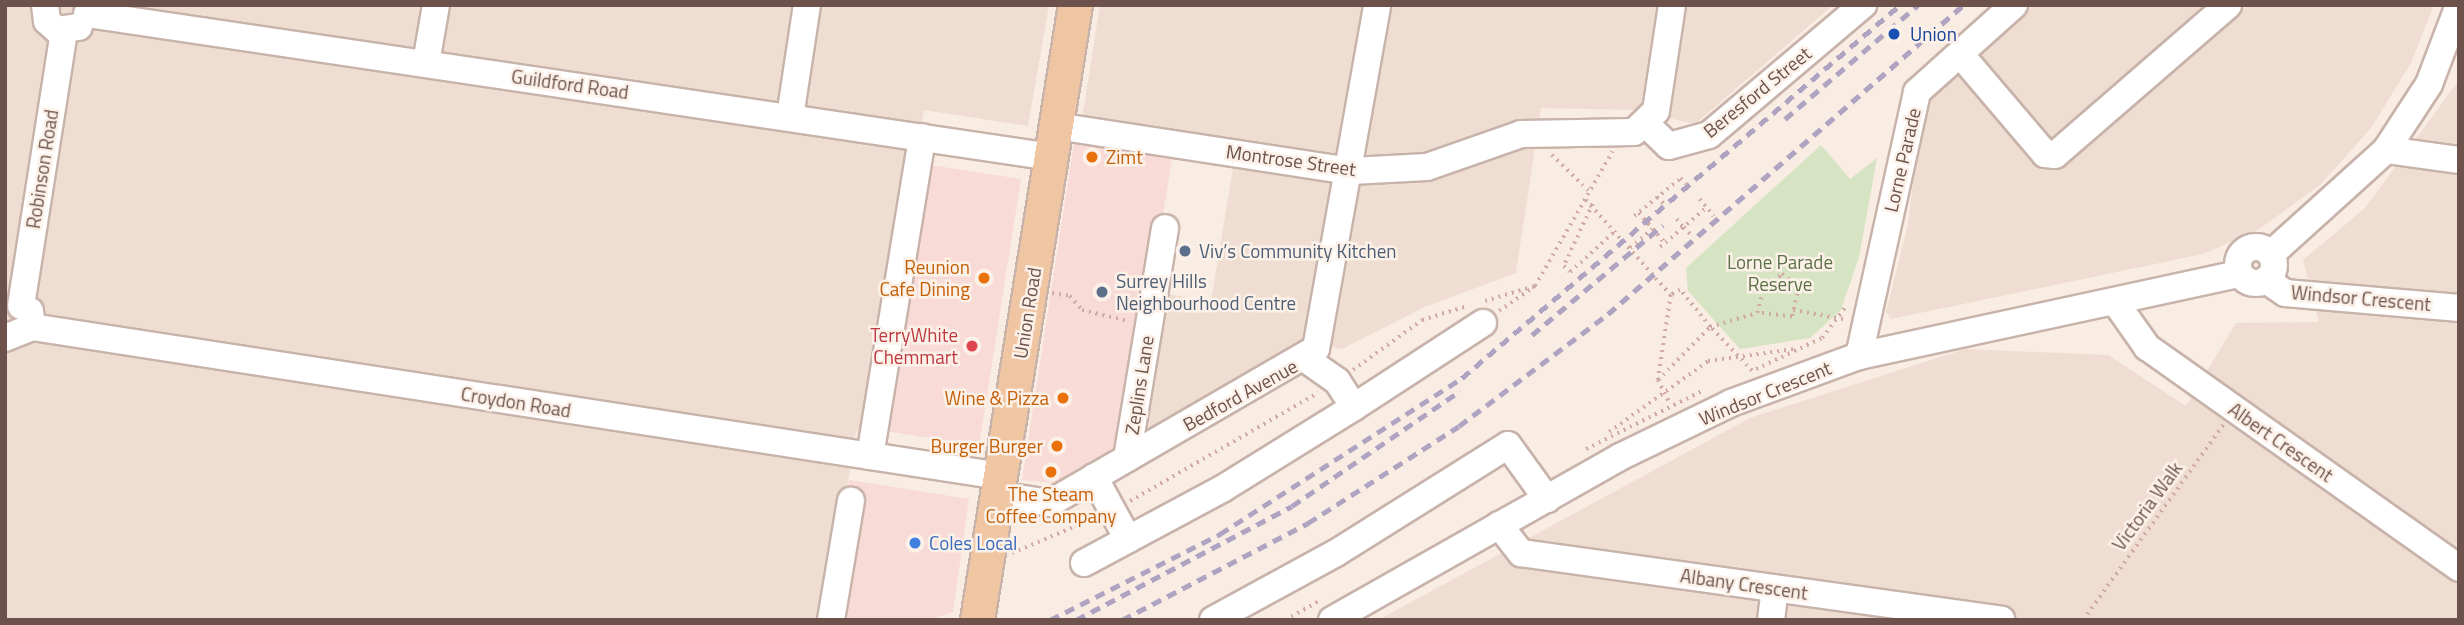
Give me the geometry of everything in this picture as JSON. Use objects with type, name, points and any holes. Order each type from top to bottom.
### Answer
[{"type":"main road","name":"Union Road","points":[[978,620],[1075,5]]},
{"type":"street","points":[[426,63],[436,5]]},
{"type":"street","points":[[790,117],[807,5]]},
{"type":"street","name":"Bedford Avenue","points":[[999,486],[1050,503],[1305,359],[1325,325],[1377,5]]},
{"type":"street","points":[[1647,125],[1656,111],[1672,5]]},
{"type":"street","name":"Beresford Street","points":[[1647,125],[1669,146],[1709,135],[1863,5]]},
{"type":"street","name":"Lorne Parade","points":[[1858,356],[1853,321],[1917,92],[2014,5]]},
{"type":"street","points":[[1959,54],[2045,154],[2055,155],[2228,5]]},
{"type":"street","points":[[2269,267],[2386,150],[2429,84],[2459,5]]},
{"type":"street","points":[[40,6],[51,26],[64,32],[78,28],[87,10]]},
{"type":"street","name":"Guildford Road","points":[[87,10],[922,137],[1054,141]]},
{"type":"street","name":"Robinson Road","points":[[20,314],[64,32]]},
{"type":"street","name":"Montrose Street","points":[[1054,141],[1351,171],[1427,167],[1521,134],[1626,133],[1647,125]]},
{"type":"street","points":[[870,456],[922,137]]},
{"type":"street","points":[[2386,150],[2459,160]]},
{"type":"street","name":"Zeplins Lane","points":[[1127,458],[1164,228]]},
{"type":"street","name":"Windsor Crescent","points":[[1332,620],[1499,525],[1731,403],[1858,356],[2116,303],[2238,274],[2242,255],[2252,248],[2269,267],[2285,293],[2459,309]]},
{"type":"street","name":"Albert Crescent","points":[[2116,303],[2147,347],[2459,568]]},
{"type":"street","points":[[5,338],[20,314]]},
{"type":"street","name":"Croydon Road","points":[[20,314],[870,456],[999,486]]},
{"type":"street","points":[[1084,562],[1354,407],[1483,323]]},
{"type":"street","points":[[1305,359],[1337,381],[1354,407]]},
{"type":"street","points":[[1213,620],[1336,553],[1508,445],[1547,499]]},
{"type":"street","points":[[1094,477],[1128,539]]},
{"type":"street","points":[[831,620],[851,501]]},
{"type":"street","name":"Albany Crescent","points":[[1499,525],[1521,553],[2001,620]]},
{"type":"street","points":[[1771,620],[1775,589]]},
{"type":"path","points":[[1521,134],[1590,192]]},
{"type":"path","points":[[1483,323],[1535,285],[1597,177]]},
{"type":"path","points":[[1664,204],[1658,197],[1634,216],[1681,178],[1686,184]]},
{"type":"path","points":[[1700,199],[1714,216]]},
{"type":"path","points":[[1586,200],[1593,204],[1671,295],[1658,380],[1670,404]]},
{"type":"path","points":[[1593,204],[1564,266],[1570,272],[1615,231]]},
{"type":"path","points":[[1684,227],[1660,247],[1707,207]]},
{"type":"path","points":[[1639,213],[1665,243]]},
{"type":"path","points":[[1677,219],[1691,235]]},
{"type":"path","points":[[1630,248],[1652,229]]},
{"type":"path","points":[[1658,380],[1710,327],[1757,313],[1782,319],[1793,310],[1799,287],[1782,274],[1763,292],[1757,313]]},
{"type":"path","points":[[1010,554],[1111,510],[1337,381],[1422,320],[1535,285]]},
{"type":"path","points":[[1031,290],[1070,296],[1082,310],[1149,324]]},
{"type":"path","points":[[1671,295],[1680,290],[1710,327],[1752,371]]},
{"type":"path","points":[[1850,296],[1853,321]]},
{"type":"path","points":[[1793,310],[1853,321]]},
{"type":"path","points":[[1740,375],[1853,321]]},
{"type":"path","points":[[1577,454],[1708,361],[1796,349]]},
{"type":"path","points":[[1598,440],[1670,404],[1717,385]]},
{"type":"path","name":"Victoria Walk","points":[[2083,620],[2235,410]]},
{"type":"shaded area","points":[[5,5],[1049,5],[1028,126],[924,110],[871,433],[856,431],[826,620],[5,620]]},
{"type":"shaded area","points":[[1100,5],[1833,5],[1695,124],[1632,110],[1541,108],[1516,273],[1425,307],[1342,349],[1302,340],[1127,442],[1147,291],[1211,301],[1237,144],[1082,119]]},
{"type":"shaded area","points":[[2033,5],[2434,5],[2411,63],[2371,128],[2320,185],[2258,230],[2203,254],[1891,319],[1886,312],[1908,224],[1923,99]]},
{"type":"shaded area","points":[[2459,80],[2459,620],[1378,620],[1750,418],[1965,349],[2108,355],[2186,406],[2236,323],[2319,322],[2303,260],[2365,208]]},
{"type":"shaded area","points":[[1074,143],[1172,158],[1127,442],[1054,483],[1022,480]]},
{"type":"shaded area","points":[[924,164],[1021,179],[979,446],[880,430]]},
{"type":"shaded area","name":"Coles Local","points":[[849,480],[969,499],[953,612],[929,620],[826,620]]},
{"type":"green space","name":"Lorne Parade Reserve","points":[[1821,145],[1850,179],[1877,158],[1859,257],[1841,310],[1810,338],[1740,349],[1688,291],[1686,268]]},
{"type":"railway","points":[[1050,620],[1220,534],[1462,378],[1900,5]]},
{"type":"railway","points":[[1785,119],[1918,5]]},
{"type":"railway","points":[[1122,620],[1308,523],[1459,426],[1608,314],[1963,5]]},
{"type":"railway","points":[[1532,335],[1663,225]]},
{"type":"railway","points":[[1076,620],[1292,506],[1460,391]]},
{"type":"place","name":"Union","points":[[1894,34]]},
{"type":"place","name":"Zimt","points":[[1092,157]]},
{"type":"place","name":"Viv’s Community Kitchen","points":[[1185,251]]},
{"type":"place","name":"Reunion Cafe Dining","points":[[984,278]]},
{"type":"place","name":"Surrey Hills Neighbourhood Centre","points":[[1102,292]]},
{"type":"place","name":"TerryWhite Chemmart","points":[[972,346]]},
{"type":"place","name":"Wine & Pizza","points":[[1063,398]]},
{"type":"place","name":"Burger Burger","points":[[1057,446]]},
{"type":"place","name":"The Steam Coffee Company","points":[[1051,472]]},
{"type":"place","name":"Coles Local","points":[[915,543]]}]
